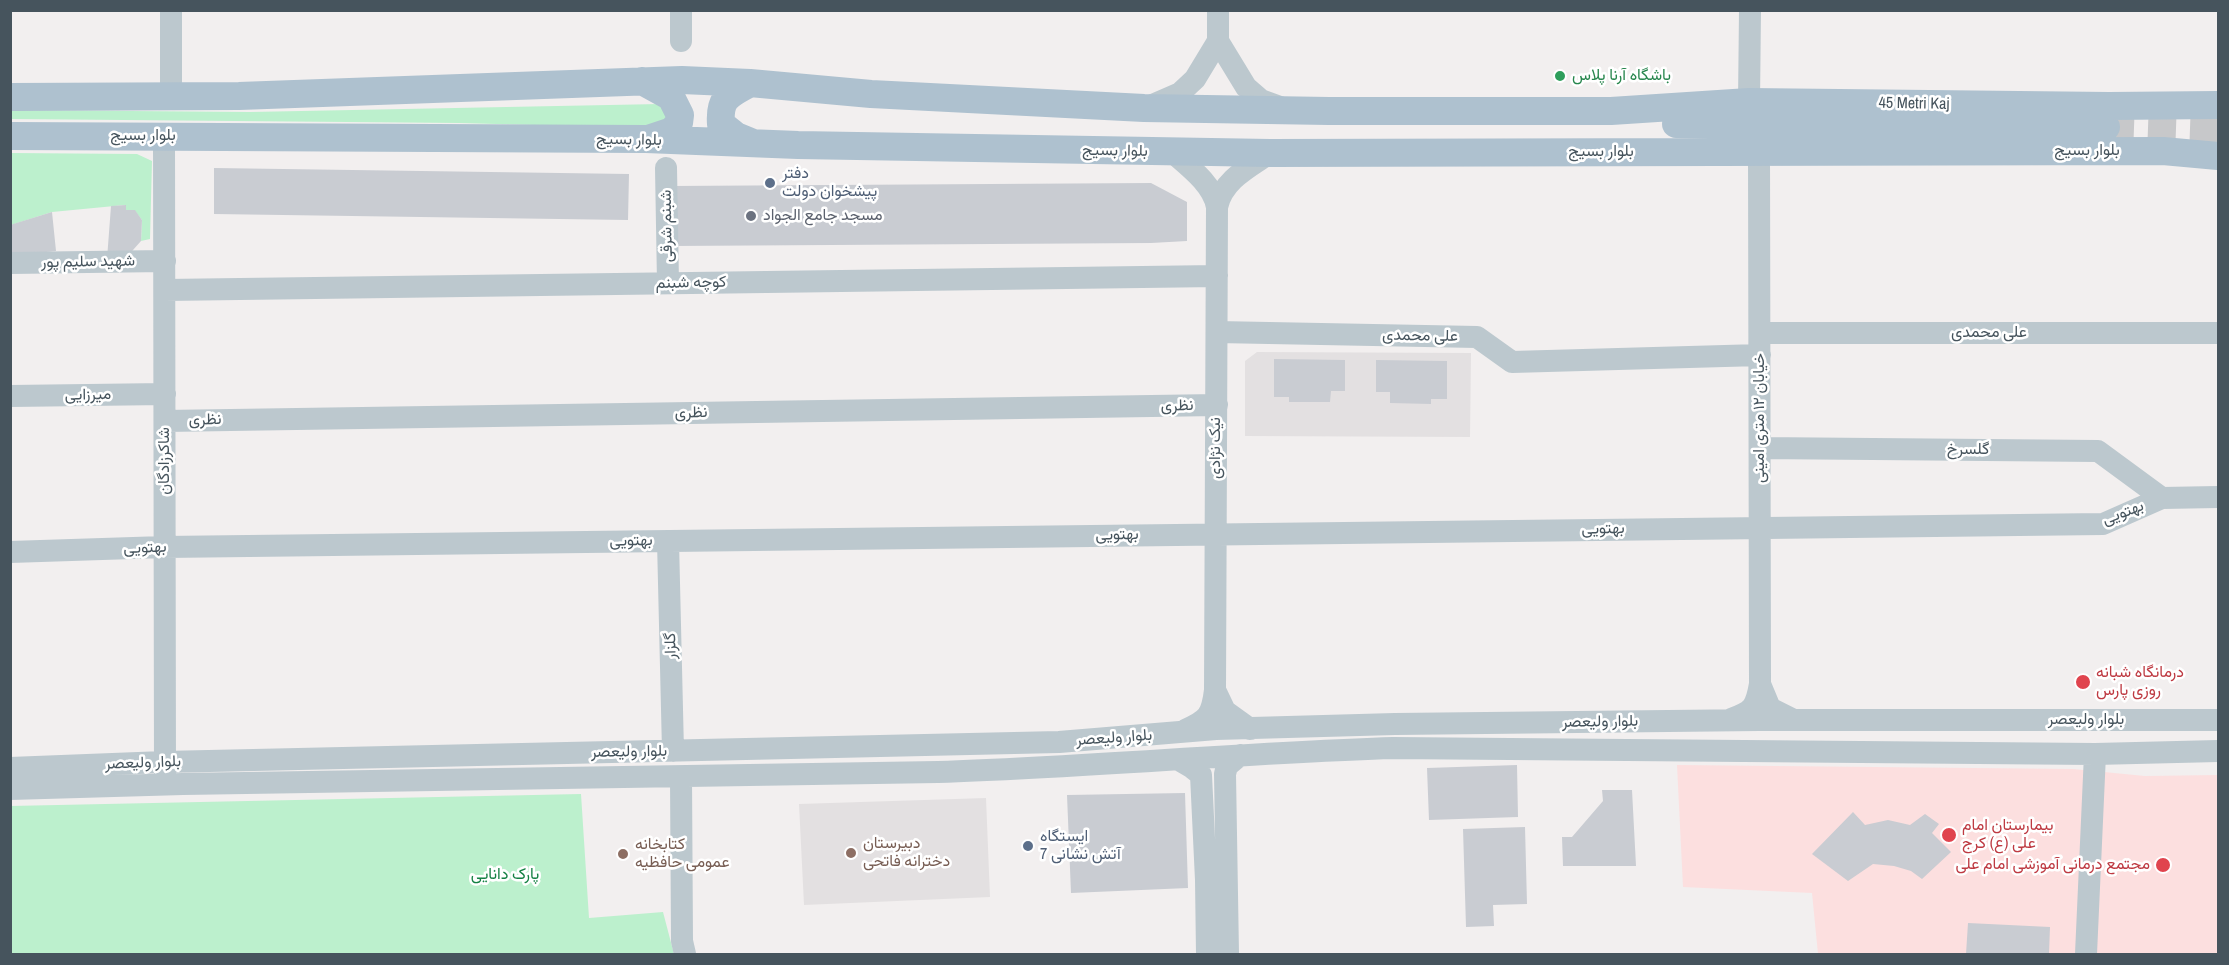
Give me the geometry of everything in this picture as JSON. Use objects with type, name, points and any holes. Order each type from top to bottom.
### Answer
[{"type":"main road","points":[[10,97],[239,96],[682,80],[750,83],[871,94],[1144,108],[1289,111],[1611,111],[1641,124],[2111,128]]},
{"type":"main road","points":[[642,81],[671,98],[680,115],[679,123],[672,132],[646,140]]},
{"type":"main road","points":[[750,83],[724,99],[720,110],[721,124],[736,136],[754,144]]},
{"type":"main road","name":"45 Metri Kaj","points":[[1611,111],[1749,102],[2111,128],[2218,105]]},
{"type":"main road","name":"بلوار بسیج","points":[[10,135],[646,140],[1270,153],[1759,151],[2111,128],[2163,151],[2218,156]]},
{"type":"street","points":[[171,10],[171,96]]},
{"type":"street","points":[[681,10],[681,41]]},
{"type":"street","points":[[1144,108],[1180,93],[1195,79],[1218,41],[1218,10]]},
{"type":"street","points":[[1749,102],[1750,10]]},
{"type":"street","points":[[1218,41],[1246,87],[1261,100],[1289,111]]},
{"type":"street","name":"شاکرزادگان","points":[[164,136],[164,774]]},
{"type":"street","name":"خیابان ۱۲ متری امینی","points":[[1759,151],[1760,684]]},
{"type":"street","points":[[1171,152],[1198,175],[1216,198],[1217,207]]},
{"type":"street","points":[[1217,207],[1220,195],[1227,183],[1270,153]]},
{"type":"street","name":"شبنم شرقی","points":[[666,168],[668,283]]},
{"type":"street","name":"نیک نژادی","points":[[1181,733],[1203,722],[1210,714],[1215,690],[1217,207]]},
{"type":"street","name":"شهید سلیم پور","points":[[10,263],[165,261]]},
{"type":"street","name":"کوچه شبنم","points":[[165,290],[1217,276]]},
{"type":"street","name":"علی محمدی","points":[[1217,332],[1477,337],[1512,362],[1760,344],[2218,333]]},
{"type":"street","name":"میرزایی","points":[[10,396],[165,394]]},
{"type":"street","name":"نظری","points":[[165,420],[1217,405]]},
{"type":"street","name":"گلسرخ","points":[[1760,448],[2098,451],[2162,498]]},
{"type":"street","name":"بهتویی","points":[[10,552],[668,541],[2103,524],[2162,498],[2218,497]]},
{"type":"street","name":"گلزار","points":[[668,541],[673,751]]},
{"type":"street","points":[[1760,684],[1770,708],[1797,720]]},
{"type":"street","points":[[1728,721],[1751,711],[1756,704],[1760,684]]},
{"type":"street","points":[[1215,690],[1225,711],[1250,729]]},
{"type":"street","name":"بلوار ولیعصر","points":[[10,789],[164,774],[673,751],[1059,742],[1250,729],[1395,724],[1797,720],[2218,720]]},
{"type":"street","points":[[2063,754],[2078,750],[2085,744],[2088,735],[2085,726],[2069,720]]},
{"type":"street","points":[[2127,720],[2113,724],[2109,733],[2110,742],[2127,753]]},
{"type":"street","points":[[1393,748],[1407,741],[1409,736],[1407,730],[1395,724]]},
{"type":"street","points":[[1432,748],[1421,743],[1419,732],[1424,727],[1436,724]]},
{"type":"street","points":[[979,744],[965,750],[961,757],[966,768],[981,771]]},
{"type":"street","points":[[938,772],[952,768],[955,759],[952,751],[939,745]]},
{"type":"street","name":"بلوار ولیعصر","points":[[10,768],[164,774],[681,777],[981,771],[1393,748],[2063,754],[2218,751]]},
{"type":"street","points":[[2086,954],[2095,754]]},
{"type":"street","points":[[1207,954],[1217,879],[1225,774],[1227,766],[1240,755]]},
{"type":"street","points":[[1179,760],[1201,775],[1228,954]]},
{"type":"street","points":[[1201,775],[1207,769],[1214,768],[1220,769],[1225,774]]},
{"type":"street","points":[[681,777],[684,954]]},
{"type":"shaded area","points":[[1257,352],[1471,353],[1470,437],[1245,436],[1245,361]]},
{"type":"shaded area","name":"بیمارستان امام علی (ع) کرج","points":[[1677,765],[2073,769],[2145,776],[2218,775],[2218,954],[1818,954],[1812,893],[1683,887]]},
{"type":"shaded area","points":[[986,798],[990,897],[804,905],[799,804]]},
{"type":"green space","points":[[660,104],[669,122],[646,128],[459,123],[11,119],[10,110],[250,112]]},
{"type":"green space","points":[[11,153],[137,154],[152,161],[150,239],[141,241],[142,220],[135,211],[126,210],[125,205],[52,212],[11,225]]},
{"type":"green space","name":"پارک دانایی","points":[[581,794],[589,918],[663,912],[674,954],[11,954],[10,806]]},
{"type":"building","points":[[214,168],[629,174],[628,220],[214,214]]},
{"type":"building","points":[[1151,183],[1187,202],[1187,241],[671,246],[671,186]]},
{"type":"building","points":[[126,205],[126,210],[135,210],[142,220],[141,241],[125,259],[107,259],[111,206]]},
{"type":"building","points":[[52,212],[56,251],[10,256],[10,225]]},
{"type":"building","points":[[1274,359],[1345,360],[1345,391],[1331,391],[1330,402],[1289,402],[1289,397],[1274,397]]},
{"type":"building","points":[[1376,360],[1447,361],[1447,399],[1431,399],[1431,404],[1390,403],[1390,392],[1376,392]]},
{"type":"building","points":[[1517,765],[1518,817],[1429,820],[1427,768]]},
{"type":"building","points":[[1602,790],[1632,790],[1636,866],[1563,866],[1562,837],[1572,837],[1603,801]]},
{"type":"building","points":[[1185,793],[1188,888],[1071,893],[1067,795]]},
{"type":"building","points":[[1853,812],[1865,825],[1888,820],[1910,825],[1925,814],[1939,824],[1932,833],[1951,852],[1922,879],[1911,871],[1894,866],[1873,864],[1848,881],[1812,854]]},
{"type":"building","points":[[1525,827],[1527,904],[1493,905],[1494,926],[1466,927],[1463,829]]},
{"type":"building","points":[[1968,923],[2050,927],[2049,954],[1966,954]]},
{"type":"tunnel","points":[[2106,127],[2218,131]]},
{"type":"place","name":"باشگاه آرنا پلاس","points":[[1560,76]]},
{"type":"place","name":"دفتر پیشخوان دولت","points":[[770,183]]},
{"type":"place","name":"مسجد جامع الجواد","points":[[751,216]]},
{"type":"place","name":"درمانگاه شبانه روزی پارس","points":[[2083,682]]},
{"type":"place","name":"بیمارستان امام علی (ع) کرج","points":[[1949,835]]},
{"type":"place","name":"ایستگاه آتش نشانی 7","points":[[1028,846]]},
{"type":"place","name":"دبیرستان دخترانه فاتحی","points":[[851,853]]},
{"type":"place","name":"کتابخانه عمومی حافظیه","points":[[623,854]]},
{"type":"place","name":"مجتمع درمانی آموزشی امام علی","points":[[2163,865]]}]
